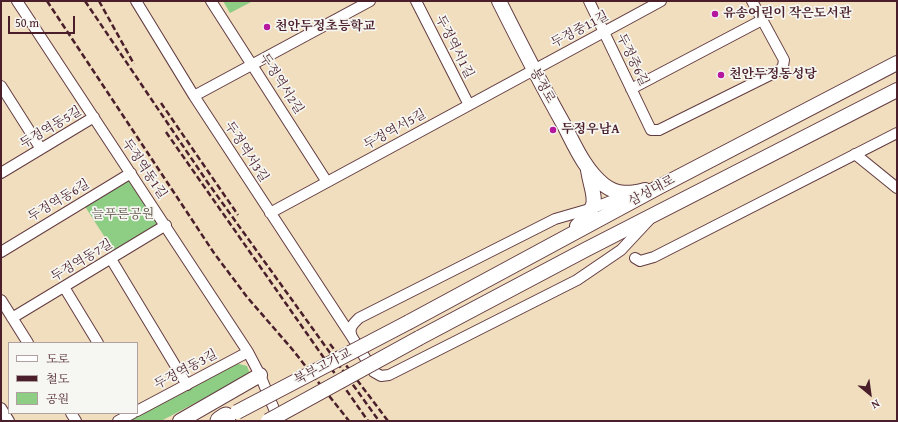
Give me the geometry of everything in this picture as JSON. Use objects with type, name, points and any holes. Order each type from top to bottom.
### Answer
[{"type":"main road","name":"봉정로","points":[[499,1],[533,70],[588,170]]},
{"type":"main road","name":"삼성대로","points":[[409,322],[659,187],[897,63]]},
{"type":"main road","name":"삼성대로","points":[[419,338],[897,90]]},
{"type":"main road","points":[[588,170],[605,186],[617,192],[630,193],[659,187]]},
{"type":"main road","points":[[565,237],[588,215],[593,208],[593,189],[588,170]]},
{"type":"main road","name":"북부고가교","points":[[225,418],[409,322]]},
{"type":"main road","name":"북부고가교","points":[[268,421],[419,338]]},
{"type":"main road","points":[[180,421],[260,375]]},
{"type":"street","name":"두정역동1길","points":[[16,1],[131,172],[248,352],[260,375],[279,421]]},
{"type":"street","name":"두정역서3길","points":[[136,1],[194,96],[336,315],[374,372],[381,376],[389,375],[577,280],[621,250],[652,217]]},
{"type":"street","name":"두정역서2길","points":[[211,1],[327,182]]},
{"type":"street","points":[[194,96],[370,1]]},
{"type":"street","name":"두정역서1길","points":[[416,1],[468,105]]},
{"type":"street","name":"두정중6길","points":[[589,1],[651,130],[658,130],[780,70],[783,66],[784,60],[762,20]]},
{"type":"street","name":"두정중11길","points":[[533,70],[661,1]]},
{"type":"street","points":[[631,89],[762,20],[752,1]]},
{"type":"street","name":"두정역서5길","points":[[270,213],[533,70]]},
{"type":"street","points":[[1,86],[41,149]]},
{"type":"street","name":"두정역동5길","points":[[1,173],[94,117]]},
{"type":"street","points":[[635,258],[640,261],[654,257],[897,133]]},
{"type":"street","points":[[855,154],[897,188]]},
{"type":"street","name":"두정역동6길","points":[[1,252],[131,172]]},
{"type":"street","points":[[336,315],[349,321],[359,318],[555,219],[593,208],[630,193]]},
{"type":"street","name":"두정역동7길","points":[[12,318],[166,225]]},
{"type":"street","points":[[111,259],[187,385]]},
{"type":"street","points":[[64,287],[97,342]]},
{"type":"street","points":[[1,300],[27,342]]},
{"type":"street","points":[[352,337],[350,332],[352,324],[359,318]]},
{"type":"street","name":"두정역동3길","points":[[138,410],[248,352]]},
{"type":"street","points":[[1,408],[9,421]]},
{"type":"street","name":"두정역동3길","points":[[118,421],[130,414]]},
{"type":"green space","points":[[223,1],[253,1],[230,13]]},
{"type":"green space","name":"늘푸른공원","points":[[130,177],[162,225],[115,253],[84,205]]},
{"type":"green space","points":[[235,363],[247,366],[250,374],[161,421],[127,421]]},
{"type":"railway","points":[[47,1],[214,253],[247,297],[292,349],[349,421]]},
{"type":"railway","points":[[85,1],[208,183],[379,421]]},
{"type":"railway","points":[[99,1],[134,64]]},
{"type":"railway","points":[[161,103],[238,215]]},
{"type":"railway","points":[[166,132],[368,421]]},
{"type":"railway","points":[[330,344],[388,421]]},
{"type":"place","name":"유송어린이 작은도서관","points":[[715,14]]},
{"type":"place","name":"천안두정초등학교","points":[[267,27]]},
{"type":"place","name":"천안두정동성당","points":[[721,75]]},
{"type":"place","name":"두정우남A","points":[[553,130]]}]
